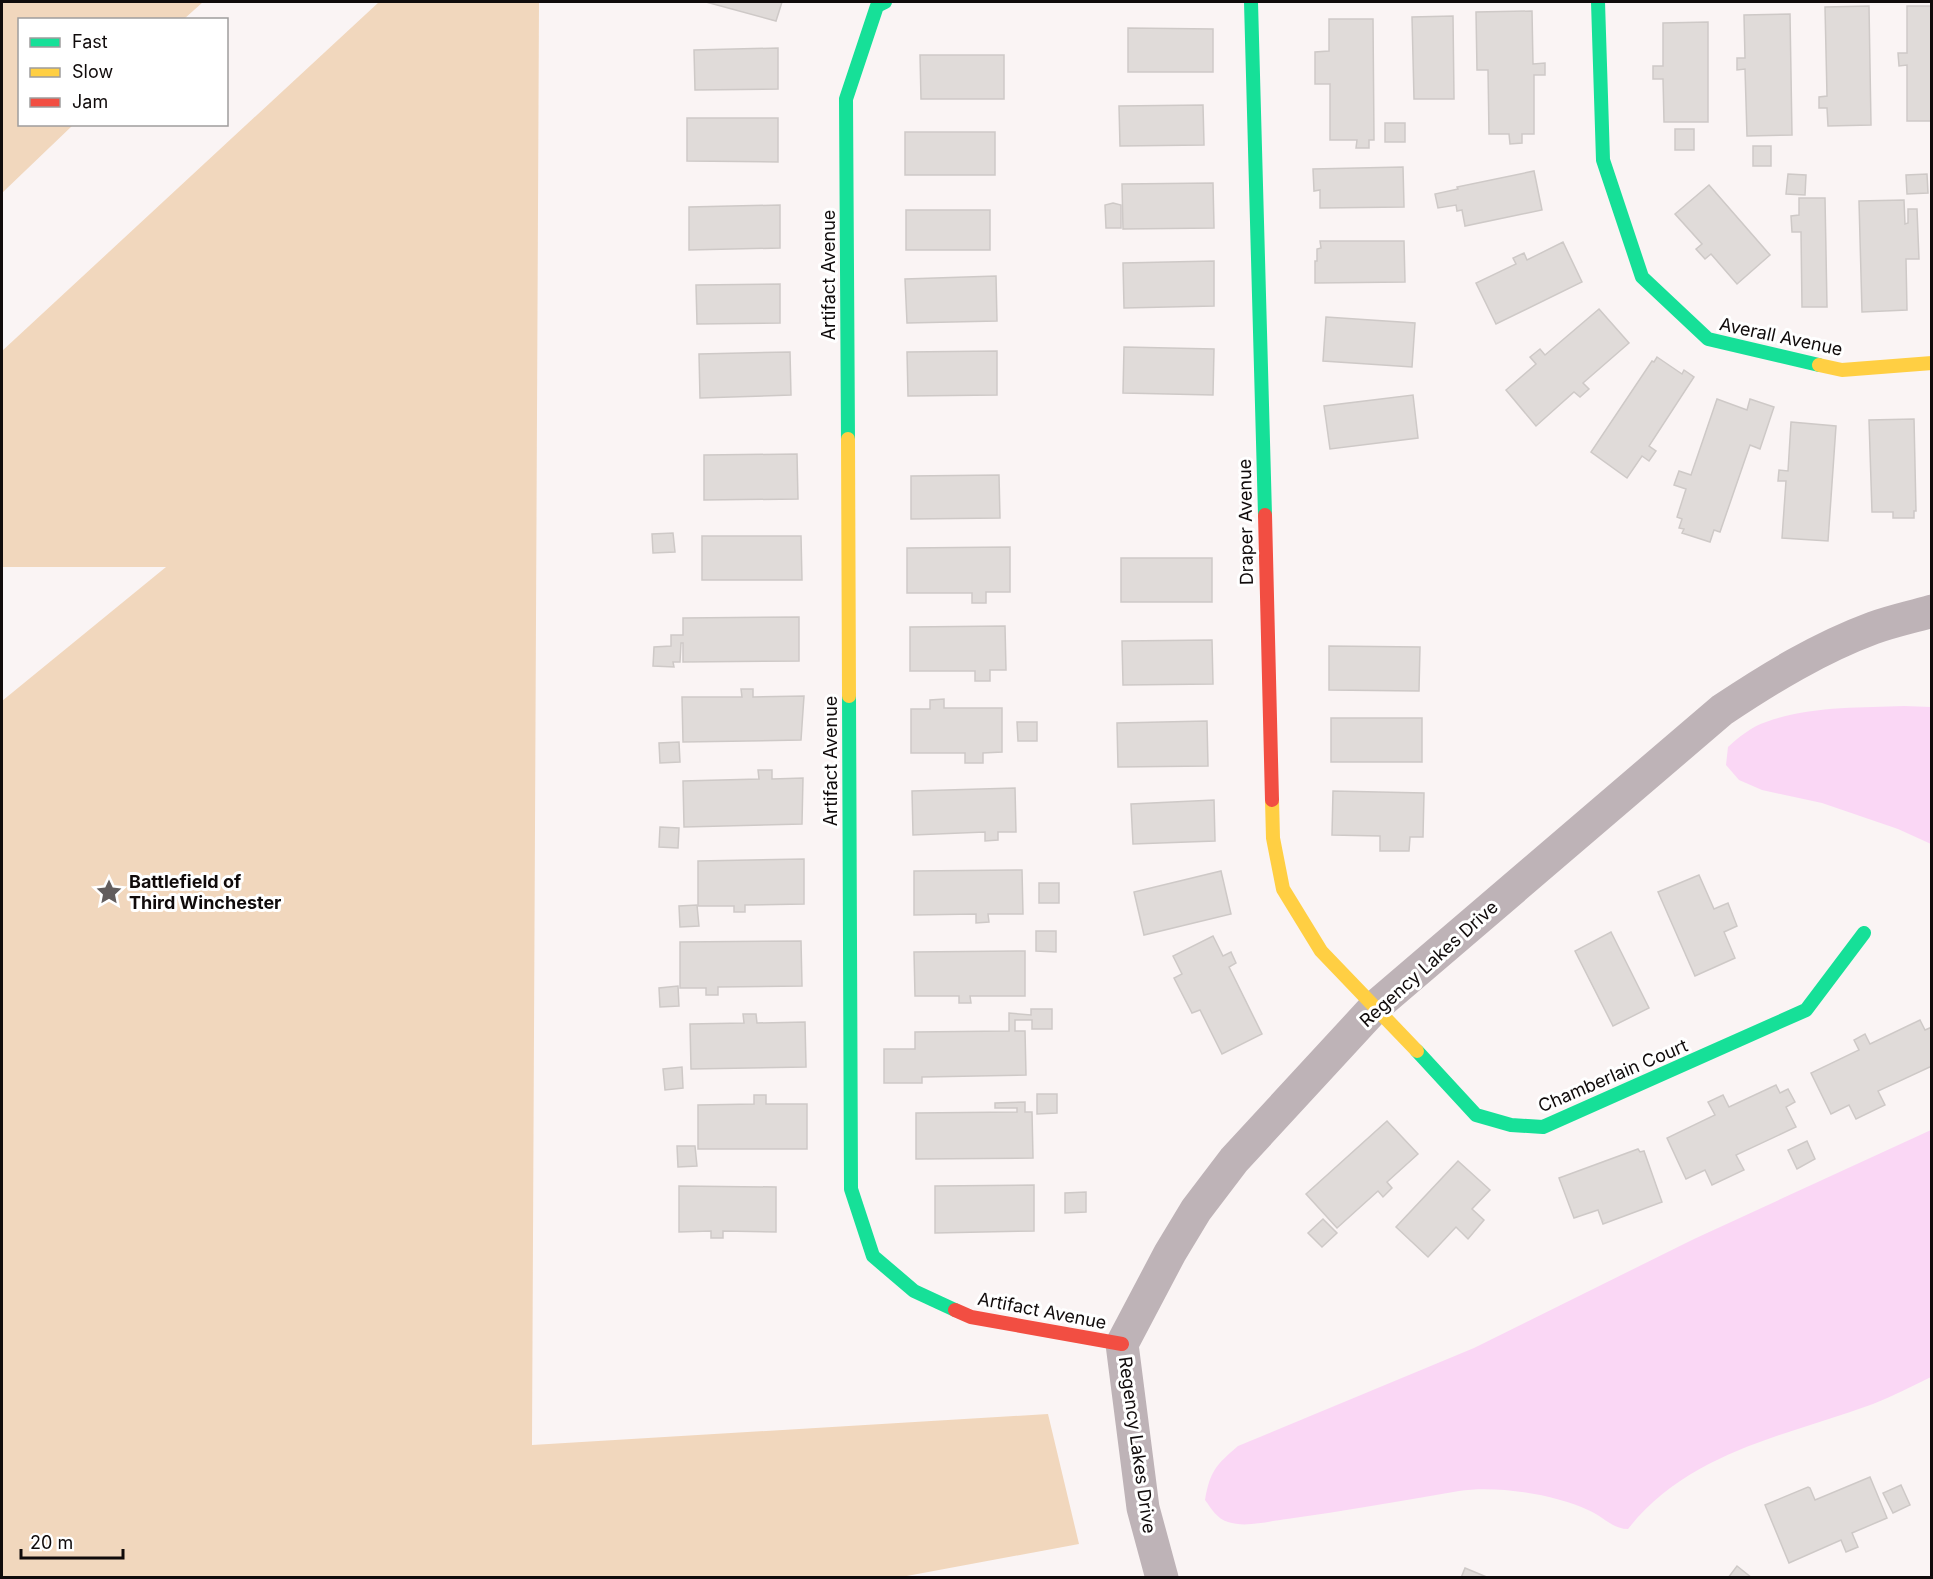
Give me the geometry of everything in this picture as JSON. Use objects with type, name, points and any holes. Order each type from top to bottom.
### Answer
[{"type":"street","name":"Artifact Avenue","points":[[885,2],[877,6],[846,99],[851,1189],[873,1256],[914,1291],[971,1317],[1122,1344]]},
{"type":"street","name":"Draper Avenue","points":[[1251,2],[1273,838],[1283,889],[1321,951],[1376,1006]]},
{"type":"street","name":"Averall Avenue","points":[[1598,2],[1603,160],[1642,277],[1708,339],[1842,370],[1932,363]]},
{"type":"street","name":"Regency Lakes Drive","points":[[1162,1578],[1143,1508],[1122,1344],[1170,1253],[1196,1210],[1234,1160],[1376,1006],[1722,710],[1779,672],[1838,642],[1875,627],[1932,611]]},
{"type":"street","name":"Chamberlain Court","points":[[1376,1006],[1476,1115],[1511,1125],[1543,1127],[1806,1010],[1864,933]]},
{"type":"shaded area","points":[[2,2],[203,2],[185,18],[18,18],[18,126],[72,126],[2,193]]},
{"type":"shaded area","points":[[379,2],[539,2],[532,1445],[1048,1414],[1079,1544],[896,1578],[2,1577],[2,701],[166,567],[2,567],[2,351]]},
{"type":"shaded area","points":[[1931,707],[1931,844],[1898,829],[1822,803],[1762,790],[1739,780],[1726,765],[1728,747],[1750,729],[1766,722],[1817,710]]},
{"type":"shaded area","points":[[1931,1130],[1931,1377],[1873,1404],[1741,1449],[1710,1464],[1680,1481],[1653,1503],[1628,1529],[1612,1525],[1593,1513],[1559,1499],[1507,1490],[1473,1489],[1250,1524],[1224,1521],[1205,1500],[1215,1469],[1238,1446],[1474,1348],[1694,1239]]},
{"type":"building","points":[[706,2],[782,2],[776,21]]},
{"type":"building","points":[[1869,6],[1871,125],[1828,126],[1827,108],[1819,108],[1819,97],[1827,96],[1825,7]]},
{"type":"building","points":[[1907,6],[1932,6],[1932,121],[1907,121],[1907,65],[1899,66],[1898,53],[1907,53]]},
{"type":"building","points":[[1532,11],[1533,64],[1545,63],[1545,75],[1534,75],[1534,134],[1522,134],[1522,143],[1510,144],[1509,134],[1489,134],[1488,70],[1477,70],[1476,12]]},
{"type":"building","points":[[1790,14],[1792,135],[1747,136],[1745,69],[1737,70],[1737,58],[1745,58],[1744,15]]},
{"type":"building","points":[[1453,16],[1454,99],[1414,99],[1412,17]]},
{"type":"building","points":[[1329,19],[1373,19],[1374,140],[1369,140],[1369,148],[1356,148],[1357,140],[1330,140],[1330,84],[1315,84],[1315,52],[1329,51]]},
{"type":"building","points":[[1708,22],[1708,122],[1664,122],[1663,79],[1653,79],[1653,66],[1663,66],[1663,23]]},
{"type":"building","points":[[1128,28],[1213,29],[1213,72],[1128,72]]},
{"type":"building","points":[[778,48],[778,89],[695,90],[694,50]]},
{"type":"building","points":[[920,55],[1004,55],[1004,99],[921,99]]},
{"type":"building","points":[[1203,105],[1204,145],[1120,146],[1119,106]]},
{"type":"building","points":[[687,118],[778,118],[778,162],[687,161]]},
{"type":"building","points":[[1385,123],[1405,123],[1405,142],[1385,142]]},
{"type":"building","points":[[1675,129],[1694,129],[1694,150],[1675,150]]},
{"type":"building","points":[[905,132],[995,132],[995,175],[905,175]]},
{"type":"building","points":[[1753,146],[1771,146],[1771,166],[1753,166]]},
{"type":"building","points":[[1403,167],[1404,207],[1320,208],[1320,190],[1314,191],[1313,169]]},
{"type":"building","points":[[1534,171],[1542,210],[1465,226],[1462,210],[1457,211],[1456,205],[1438,208],[1435,194],[1458,189],[1457,187]]},
{"type":"building","points":[[1788,174],[1806,175],[1805,195],[1786,194]]},
{"type":"building","points":[[1927,174],[1928,193],[1907,194],[1906,175]]},
{"type":"building","points":[[1213,183],[1214,228],[1123,229],[1122,184]]},
{"type":"building","points":[[1709,185],[1770,255],[1737,284],[1711,254],[1705,259],[1696,249],[1702,244],[1675,214]]},
{"type":"building","points":[[1799,198],[1825,198],[1827,307],[1802,307],[1801,232],[1792,232],[1791,216],[1799,215]]},
{"type":"building","points":[[1904,200],[1905,224],[1908,223],[1908,209],[1917,209],[1919,259],[1906,259],[1907,310],[1862,312],[1859,201]]},
{"type":"building","points":[[1113,203],[1121,205],[1121,228],[1106,228],[1105,205]]},
{"type":"building","points":[[780,205],[780,248],[689,250],[689,207]]},
{"type":"building","points":[[906,210],[990,210],[990,250],[906,250]]},
{"type":"building","points":[[1320,241],[1404,241],[1405,282],[1315,283],[1315,261],[1317,261],[1317,249],[1321,248]]},
{"type":"building","points":[[1563,242],[1582,282],[1496,324],[1476,283],[1516,264],[1513,258],[1524,253],[1527,260]]},
{"type":"building","points":[[1214,261],[1214,306],[1124,308],[1123,263]]},
{"type":"building","points":[[996,276],[997,321],[907,323],[905,279]]},
{"type":"building","points":[[780,284],[780,323],[697,324],[696,285]]},
{"type":"building","points":[[1599,309],[1629,343],[1583,383],[1589,389],[1580,397],[1574,392],[1536,426],[1506,390],[1536,364],[1530,357],[1540,349],[1545,355]]},
{"type":"building","points":[[1326,317],[1415,323],[1412,367],[1323,361]]},
{"type":"building","points":[[1124,347],[1214,349],[1213,395],[1123,393]]},
{"type":"building","points":[[997,351],[997,395],[908,396],[907,352]]},
{"type":"building","points":[[790,352],[791,395],[700,398],[699,354]]},
{"type":"building","points":[[1657,357],[1682,374],[1684,370],[1694,377],[1649,446],[1656,451],[1649,461],[1642,456],[1627,478],[1591,452],[1652,361],[1654,362]]},
{"type":"building","points":[[1413,395],[1418,438],[1330,449],[1324,406]]},
{"type":"building","points":[[1717,399],[1747,410],[1750,399],[1774,407],[1760,449],[1750,445],[1720,532],[1714,530],[1710,542],[1682,533],[1684,529],[1679,528],[1682,519],[1677,517],[1686,489],[1674,485],[1679,471],[1691,475]]},
{"type":"building","points":[[1914,419],[1916,511],[1914,511],[1914,518],[1893,518],[1893,512],[1872,512],[1869,420]]},
{"type":"building","points":[[1791,422],[1836,426],[1828,541],[1782,538],[1786,481],[1778,481],[1779,470],[1788,471]]},
{"type":"building","points":[[797,454],[798,499],[704,500],[704,455]]},
{"type":"building","points":[[999,475],[1000,518],[911,519],[911,476]]},
{"type":"building","points":[[673,533],[675,552],[653,553],[652,534]]},
{"type":"building","points":[[702,536],[801,536],[802,580],[702,580]]},
{"type":"building","points":[[1010,547],[1010,592],[986,592],[986,603],[972,603],[972,593],[907,593],[907,548]]},
{"type":"building","points":[[1121,558],[1212,558],[1212,602],[1121,602]]},
{"type":"building","points":[[799,617],[799,661],[683,662],[683,643],[681,643],[680,662],[673,662],[674,667],[653,666],[654,647],[671,646],[671,635],[683,635],[683,618]]},
{"type":"building","points":[[1005,626],[1006,670],[990,670],[990,681],[975,681],[975,671],[910,671],[910,627]]},
{"type":"building","points":[[1212,640],[1213,684],[1123,685],[1122,641]]},
{"type":"building","points":[[1329,646],[1420,647],[1419,691],[1329,690]]},
{"type":"building","points":[[741,689],[753,689],[753,697],[804,696],[801,740],[683,742],[682,697],[742,697]]},
{"type":"building","points":[[944,699],[944,708],[1002,708],[1002,752],[983,753],[983,763],[965,763],[965,753],[911,753],[911,709],[930,709],[930,700]]},
{"type":"building","points":[[1331,718],[1422,718],[1422,762],[1331,762]]},
{"type":"building","points":[[1207,721],[1208,766],[1118,767],[1117,723]]},
{"type":"building","points":[[1017,722],[1037,722],[1037,741],[1018,741]]},
{"type":"building","points":[[679,742],[680,762],[660,763],[659,743]]},
{"type":"building","points":[[758,770],[772,770],[772,779],[803,778],[802,824],[684,827],[683,781],[759,779]]},
{"type":"building","points":[[1015,788],[1016,832],[998,832],[998,840],[985,841],[985,832],[913,835],[912,791]]},
{"type":"building","points":[[1333,791],[1424,793],[1423,837],[1410,837],[1409,851],[1380,851],[1380,836],[1332,835]]},
{"type":"building","points":[[1214,800],[1215,841],[1133,844],[1131,804]]},
{"type":"building","points":[[660,827],[679,828],[678,848],[659,847]]},
{"type":"building","points":[[804,859],[804,904],[745,905],[745,912],[734,912],[734,906],[698,906],[698,861]]},
{"type":"building","points":[[1022,870],[1023,914],[988,914],[989,922],[976,923],[976,914],[914,915],[914,871]]},
{"type":"building","points":[[1221,871],[1231,914],[1144,935],[1134,892]]},
{"type":"building","points":[[1699,875],[1714,909],[1728,903],[1737,926],[1724,932],[1735,958],[1695,976],[1658,892]]},
{"type":"building","points":[[1039,883],[1059,883],[1059,903],[1039,903]]},
{"type":"building","points":[[697,905],[699,926],[680,927],[679,906]]},
{"type":"building","points":[[1036,931],[1056,931],[1056,952],[1036,951]]},
{"type":"building","points":[[1611,932],[1649,1008],[1613,1026],[1575,951]]},
{"type":"building","points":[[1213,936],[1223,956],[1231,952],[1236,963],[1229,967],[1262,1034],[1222,1054],[1200,1010],[1192,1013],[1174,978],[1182,974],[1173,956]]},
{"type":"building","points":[[801,941],[802,986],[718,987],[718,995],[706,995],[706,988],[680,988],[680,942]]},
{"type":"building","points":[[1025,951],[1025,996],[970,996],[971,1003],[959,1003],[959,996],[915,996],[914,952]]},
{"type":"building","points":[[678,986],[679,1006],[660,1007],[659,988]]},
{"type":"building","points":[[1031,1009],[1052,1009],[1052,1029],[1032,1029],[1032,1020],[1015,1020],[1015,1031],[1025,1031],[1026,1075],[922,1077],[922,1083],[884,1083],[884,1049],[915,1049],[915,1032],[1009,1031],[1009,1013],[1031,1015]]},
{"type":"building","points":[[743,1014],[756,1014],[757,1023],[805,1022],[806,1067],[691,1069],[690,1024],[744,1023]]},
{"type":"building","points":[[1920,1020],[1925,1030],[1932,1027],[1932,1066],[1878,1091],[1885,1105],[1856,1119],[1849,1105],[1831,1114],[1811,1073],[1859,1050],[1854,1040],[1865,1034],[1870,1044]]},
{"type":"building","points":[[682,1067],[683,1088],[665,1090],[663,1069]]},
{"type":"building","points":[[1776,1085],[1780,1093],[1788,1089],[1795,1102],[1786,1107],[1796,1127],[1736,1155],[1744,1170],[1712,1185],[1705,1170],[1686,1179],[1667,1138],[1715,1115],[1708,1102],[1723,1095],[1729,1107]]},
{"type":"building","points":[[1037,1094],[1057,1094],[1057,1113],[1037,1114]]},
{"type":"building","points":[[754,1095],[766,1095],[766,1104],[807,1104],[807,1149],[698,1149],[698,1105],[754,1104]]},
{"type":"building","points":[[1025,1102],[1025,1112],[1032,1112],[1033,1158],[916,1159],[916,1113],[1017,1112],[1017,1108],[995,1108],[995,1103]]},
{"type":"building","points":[[1387,1121],[1418,1154],[1387,1182],[1392,1188],[1383,1197],[1378,1191],[1337,1228],[1306,1194]]},
{"type":"building","points":[[1807,1141],[1815,1159],[1797,1169],[1788,1150]]},
{"type":"building","points":[[677,1146],[695,1146],[697,1166],[678,1167]]},
{"type":"building","points":[[1638,1149],[1640,1152],[1644,1151],[1662,1202],[1603,1224],[1598,1210],[1574,1218],[1559,1178]]},
{"type":"building","points":[[1458,1161],[1490,1190],[1472,1209],[1484,1220],[1468,1239],[1456,1227],[1428,1257],[1396,1227]]},
{"type":"building","points":[[1034,1185],[1034,1231],[935,1233],[935,1186]]},
{"type":"building","points":[[679,1186],[776,1187],[776,1232],[723,1231],[723,1238],[711,1238],[711,1231],[679,1232]]},
{"type":"building","points":[[1086,1192],[1086,1212],[1065,1213],[1065,1193]]},
{"type":"building","points":[[1323,1219],[1337,1233],[1322,1247],[1308,1233]]},
{"type":"building","points":[[1870,1477],[1887,1518],[1852,1533],[1858,1547],[1846,1552],[1841,1540],[1789,1563],[1765,1505],[1808,1487],[1815,1500]]},
{"type":"building","points":[[1901,1485],[1910,1505],[1893,1513],[1883,1493]]},
{"type":"building","points":[[1737,1566],[1752,1578],[1728,1578]]},
{"type":"building","points":[[1465,1568],[1489,1578],[1461,1578]]},
{"type":"traffic: fast","points":[[848,439],[846,99],[877,6],[885,2]]},
{"type":"traffic: fast","points":[[1251,2],[1265,515]]},
{"type":"traffic: fast","points":[[1598,2],[1603,160],[1642,277],[1708,339],[1819,365]]},
{"type":"traffic: fast","points":[[849,696],[851,1189],[873,1256],[914,1291],[955,1310]]},
{"type":"traffic: fast","points":[[1417,1051],[1476,1115],[1511,1125],[1543,1127],[1806,1010],[1864,933]]},
{"type":"traffic: slow","points":[[1819,365],[1842,370],[1932,363]]},
{"type":"traffic: slow","points":[[848,439],[849,696]]},
{"type":"traffic: slow","points":[[1272,800],[1273,838],[1283,889],[1321,951],[1417,1051]]},
{"type":"traffic: jam","points":[[1265,515],[1272,800]]},
{"type":"traffic: jam","points":[[955,1310],[971,1317],[1122,1344]]},
{"type":"place","name":"Battlefield of Third Winchester","points":[[109,892]]}]
